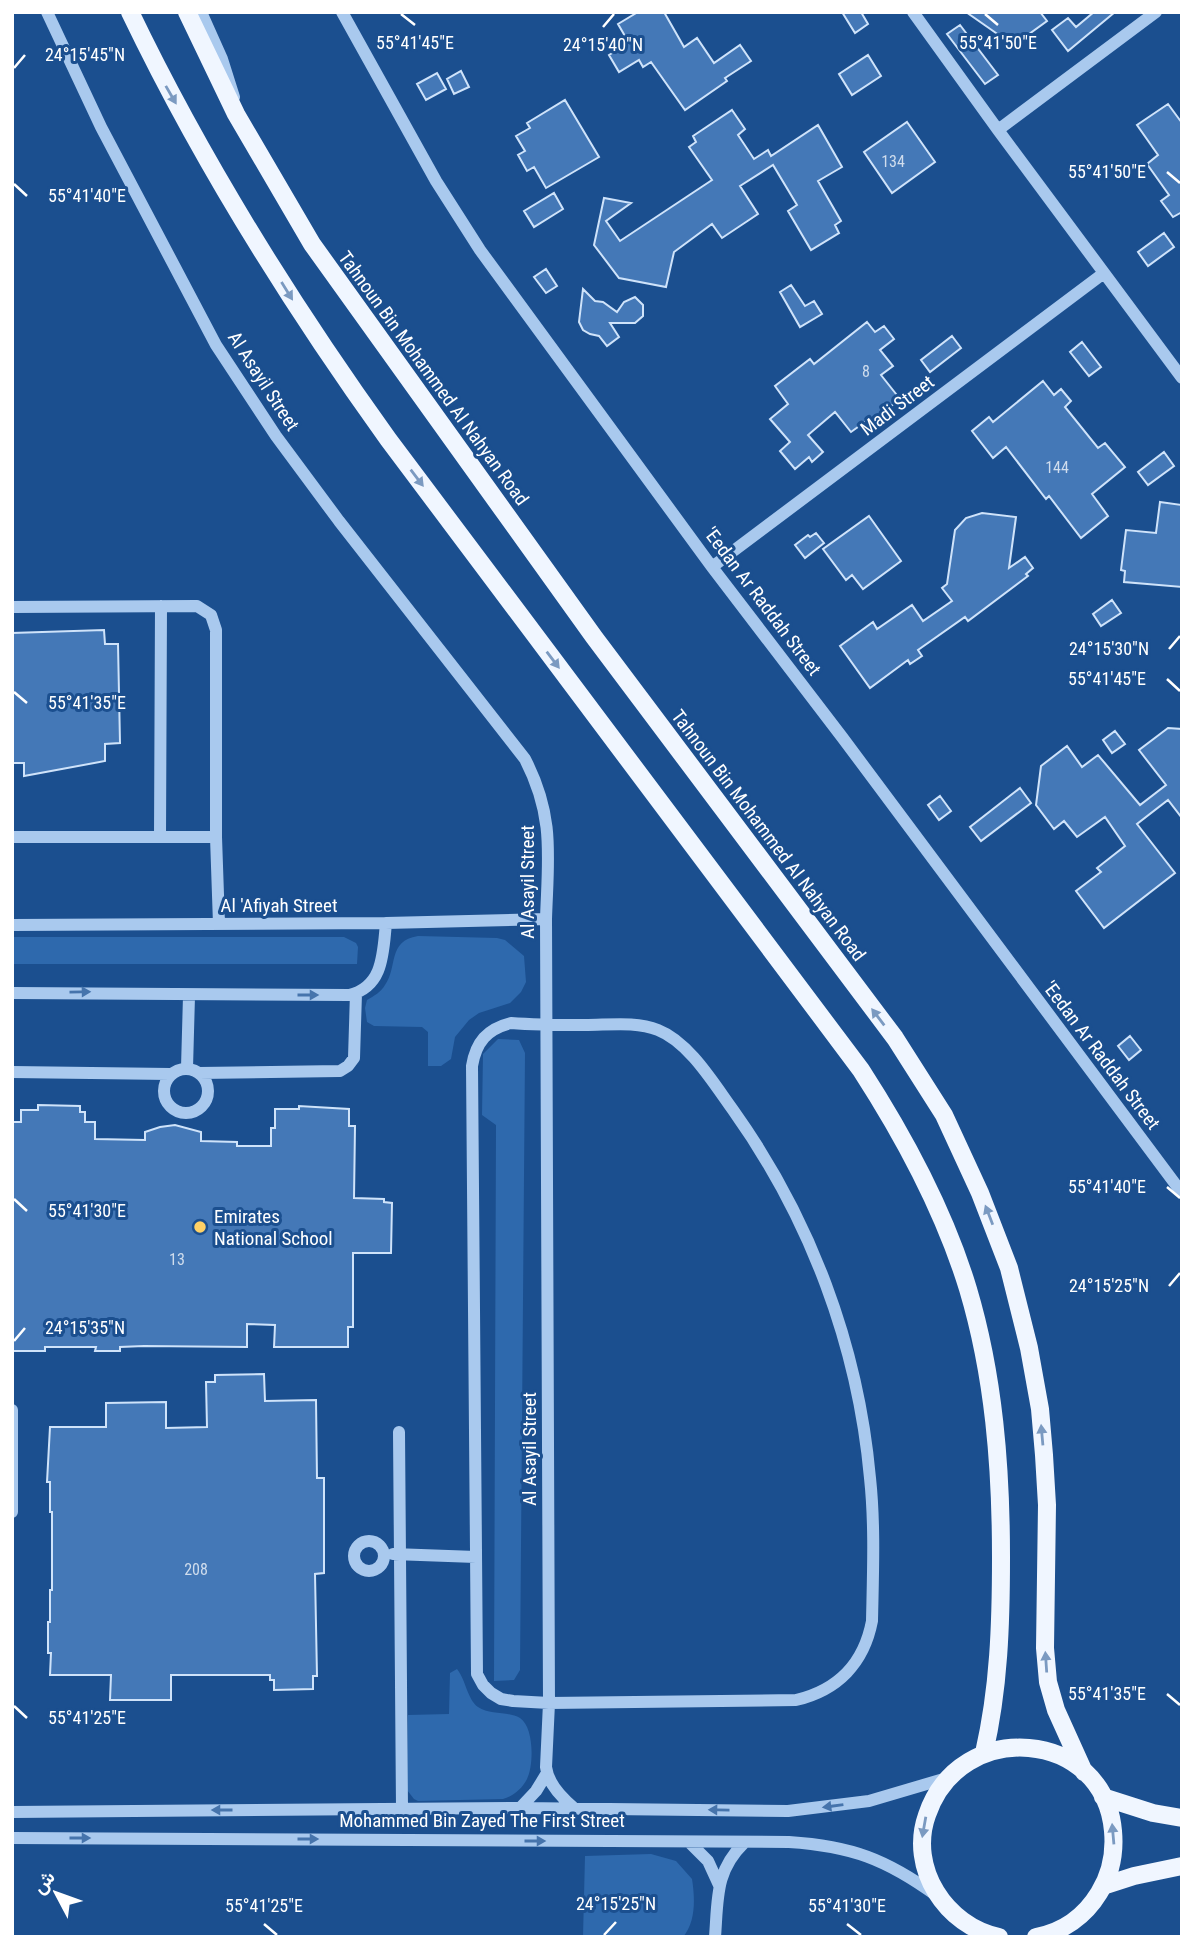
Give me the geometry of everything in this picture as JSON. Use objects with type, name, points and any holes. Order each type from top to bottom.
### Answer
[{"type":"main road","points":[[130,12],[162,79],[231,201],[324,349],[395,449],[861,1070],[926,1183],[968,1289],[986,1367],[998,1447],[1001,1503],[1000,1655],[996,1693],[984,1753]]},
{"type":"main road","name":"Tahnoun Bin Mohammed Al Nahyan Road","points":[[187,12],[236,114],[312,244],[603,648],[895,1038],[944,1115],[981,1194],[1009,1268],[1029,1348],[1040,1409],[1044,1455],[1045,1648],[1048,1682],[1056,1710],[1084,1772]]},
{"type":"main road","points":[[960,1937],[925,1868],[922,1836],[930,1805],[947,1778],[971,1759],[984,1753],[1014,1747],[1037,1749],[1058,1755],[1084,1772],[1103,1797],[1113,1826],[1113,1857],[1103,1886],[1062,1937]]},
{"type":"main road","points":[[1103,1797],[1153,1813],[1182,1818]]},
{"type":"main road","points":[[1103,1886],[1182,1866]]},
{"type":"main road","points":[[943,1903],[976,1929],[999,1937]]},
{"type":"main road","points":[[1036,1937],[1074,1922]]},
{"type":"street","name":"Al Asayil Street","points":[[47,12],[101,127],[216,345],[276,436],[339,522],[524,759],[537,782],[544,806],[548,832],[547,1773]]},
{"type":"street","points":[[201,12],[229,76],[236,114]]},
{"type":"street","name":"'Eedan Ar Raddah Street","points":[[342,12],[436,181],[480,250],[712,567],[1182,1193]]},
{"type":"street","points":[[913,12],[1182,378]]},
{"type":"street","points":[[998,130],[1156,12]]},
{"type":"street","name":"Madi Street","points":[[712,567],[1104,273]]},
{"type":"street","points":[[160,837],[161,606]]},
{"type":"street","points":[[12,607],[197,606],[205,609],[215,622],[219,924]]},
{"type":"street","points":[[12,837],[216,837]]},
{"type":"street","name":"Al 'Afiyah Street","points":[[12,925],[386,923],[546,919]]},
{"type":"street","points":[[12,993],[96,992],[189,996],[356,993],[366,988],[379,971],[386,923]]},
{"type":"street","points":[[12,1072],[170,1074],[193,1071],[340,1071],[354,1058],[356,993]]},
{"type":"street","points":[[189,996],[193,1071]]},
{"type":"street","points":[[511,1023],[547,1026],[634,1025],[669,1035],[687,1050],[748,1130],[793,1208],[812,1248],[839,1322],[859,1398],[866,1438],[873,1534],[872,1620],[869,1636],[856,1663],[846,1675],[823,1691],[796,1700],[549,1703],[501,1699],[483,1685],[477,1674],[472,1066],[480,1041],[499,1026],[511,1023]]},
{"type":"street","points":[[170,1074],[164,1088],[167,1103],[179,1112],[187,1113],[201,1107],[208,1093],[204,1079],[193,1071]]},
{"type":"street","points":[[12,1410],[12,1512]]},
{"type":"street","points":[[399,1432],[391,1554],[402,1809]]},
{"type":"street","points":[[391,1554],[477,1558]]},
{"type":"street","points":[[520,1808],[536,1791],[547,1773],[557,1791],[574,1808]]},
{"type":"street","name":"Mohammed Bin Zayed The First Street","points":[[12,1812],[520,1808],[788,1811],[869,1801],[947,1778]]},
{"type":"street","name":"Mohammed Bin Zayed The First Street","points":[[12,1838],[823,1844],[853,1850],[893,1867],[943,1903]]},
{"type":"street","points":[[688,1842],[708,1861],[719,1885]]},
{"type":"street","points":[[715,1937],[719,1885],[728,1862],[744,1843]]},
{"type":"shaded area","points":[[418,936],[497,938],[505,940],[524,956],[526,982],[521,992],[510,1003],[479,1013],[469,1020],[455,1037],[451,1059],[441,1066],[428,1066],[428,1032],[422,1027],[374,1026],[367,1022],[367,1000],[385,985],[397,949],[408,939]]},
{"type":"shaded area","points":[[12,937],[344,937],[358,947],[357,964],[12,964]]},
{"type":"shaded area","points":[[498,1039],[519,1040],[525,1053],[520,1670],[514,1680],[494,1681],[496,1125],[482,1115],[483,1054]]},
{"type":"shaded area","points":[[457,1669],[474,1704],[488,1711],[520,1718],[528,1729],[532,1756],[529,1773],[520,1789],[507,1798],[418,1801],[407,1790],[408,1715],[449,1714],[450,1673]]},
{"type":"shaded area","points":[[651,1854],[676,1861],[692,1879],[692,1917],[683,1937],[583,1937],[585,1856]]},
{"type":"building","points":[[638,12],[664,12],[684,47],[697,38],[714,63],[740,45],[751,61],[685,110],[651,62],[643,67],[639,60],[619,72],[609,55],[629,43],[618,24]]},
{"type":"building","points":[[842,12],[861,12],[868,24],[855,33]]},
{"type":"building","points":[[966,12],[1040,12],[1047,21],[1029,34],[1006,40]]},
{"type":"building","points":[[1094,12],[1115,12],[1068,51],[1052,30],[1068,18],[1076,27]]},
{"type":"building","points":[[960,25],[998,75],[985,84],[947,34]]},
{"type":"building","points":[[868,55],[881,76],[852,95],[839,74]]},
{"type":"building","points":[[461,71],[469,87],[454,94],[447,79]]},
{"type":"building","points":[[437,73],[446,89],[426,100],[417,84]]},
{"type":"building","points":[[565,100],[599,157],[546,188],[534,167],[527,171],[518,155],[525,151],[516,136],[530,128],[527,123]]},
{"type":"building","points":[[1168,104],[1182,123],[1182,212],[1173,217],[1161,201],[1169,195],[1147,164],[1158,155],[1137,125]]},
{"type":"building","points":[[732,110],[745,129],[738,135],[754,159],[768,150],[771,156],[818,125],[842,167],[818,181],[841,221],[835,225],[839,233],[811,250],[788,211],[797,205],[773,165],[740,186],[758,214],[722,238],[712,224],[674,252],[666,287],[619,278],[594,245],[604,198],[631,203],[606,221],[620,241],[712,180],[689,147],[696,142],[693,136]]},
{"type":"building","points":[[907,122],[935,162],[892,193],[864,152]]},
{"type":"building","points":[[554,193],[563,209],[534,227],[524,211]]},
{"type":"building","points":[[1164,233],[1174,247],[1148,266],[1138,252]]},
{"type":"building","points":[[546,269],[557,286],[546,293],[534,277]]},
{"type":"building","points":[[791,285],[805,306],[814,301],[822,314],[800,327],[780,292]]},
{"type":"building","points":[[583,289],[595,301],[603,302],[617,312],[624,302],[635,297],[643,305],[643,316],[635,323],[610,323],[619,337],[607,346],[599,336],[583,330],[579,322]]},
{"type":"building","points":[[867,322],[875,332],[884,326],[894,339],[880,350],[893,366],[881,375],[900,399],[867,425],[865,422],[851,432],[835,412],[808,435],[823,452],[812,462],[809,457],[795,469],[780,451],[790,442],[770,419],[788,404],[775,386],[810,359],[814,364]]},
{"type":"building","points":[[952,336],[961,348],[930,372],[921,360]]},
{"type":"building","points":[[1082,342],[1101,367],[1089,376],[1070,352]]},
{"type":"building","points":[[1043,381],[1054,395],[1061,389],[1071,401],[1065,407],[1098,448],[1105,443],[1125,467],[1092,494],[1108,516],[1081,538],[1049,496],[1046,499],[1006,447],[993,458],[972,431],[989,417],[993,422]]},
{"type":"building","points":[[1164,452],[1174,466],[1148,485],[1138,472]]},
{"type":"building","points":[[1160,502],[1182,505],[1182,587],[1124,582],[1125,571],[1121,570],[1126,530],[1156,533]]},
{"type":"building","points":[[982,513],[1016,517],[1009,568],[1025,557],[1033,568],[1026,574],[1028,576],[968,621],[965,617],[918,650],[922,656],[910,664],[908,660],[870,688],[840,646],[873,622],[877,629],[912,605],[923,621],[952,601],[942,588],[947,584],[955,530],[966,518]]},
{"type":"building","points":[[869,516],[901,561],[863,589],[852,575],[846,580],[823,549]]},
{"type":"building","points":[[816,533],[824,543],[805,558],[795,545],[808,535],[810,537]]},
{"type":"building","points":[[1112,600],[1121,613],[1101,626],[1093,614]]},
{"type":"building","points":[[104,630],[105,644],[118,644],[120,743],[105,744],[105,761],[24,776],[24,763],[12,763],[12,633]]},
{"type":"building","points":[[1168,728],[1182,729],[1182,818],[1168,800],[1137,824],[1175,873],[1104,928],[1076,891],[1101,872],[1097,868],[1125,846],[1105,817],[1077,837],[1064,821],[1054,829],[1036,805],[1041,766],[1067,746],[1082,767],[1098,755],[1140,805],[1166,785],[1139,750]]},
{"type":"building","points":[[1115,731],[1125,744],[1112,753],[1103,740]]},
{"type":"building","points":[[1020,788],[1031,803],[981,841],[970,827]]},
{"type":"building","points":[[940,796],[951,811],[939,820],[928,805]]},
{"type":"building","points":[[1130,1036],[1141,1050],[1129,1060],[1118,1046]]},
{"type":"building","name":"Emirates National School","points":[[38,1105],[80,1106],[80,1112],[85,1112],[85,1122],[95,1122],[95,1139],[145,1140],[145,1132],[175,1125],[201,1132],[201,1141],[237,1142],[237,1146],[271,1146],[275,1109],[299,1109],[299,1106],[349,1109],[349,1126],[355,1126],[354,1198],[384,1199],[384,1202],[392,1203],[391,1253],[353,1253],[353,1327],[348,1327],[348,1347],[274,1347],[275,1325],[247,1324],[247,1347],[144,1346],[120,1347],[120,1351],[95,1351],[96,1347],[45,1347],[45,1351],[12,1351],[12,1122],[21,1122],[21,1110],[38,1110]]},
{"type":"building","points":[[264,1374],[265,1401],[316,1400],[317,1478],[324,1478],[324,1573],[315,1574],[317,1676],[313,1676],[313,1689],[274,1690],[274,1680],[270,1680],[270,1675],[171,1675],[171,1700],[110,1700],[111,1675],[50,1675],[48,1622],[52,1590],[52,1512],[50,1482],[47,1482],[50,1427],[106,1427],[106,1403],[166,1402],[166,1428],[207,1427],[206,1382],[215,1382],[215,1375]]},
{"type":"place","name":"Emirates National School","points":[[200,1227]]}]
